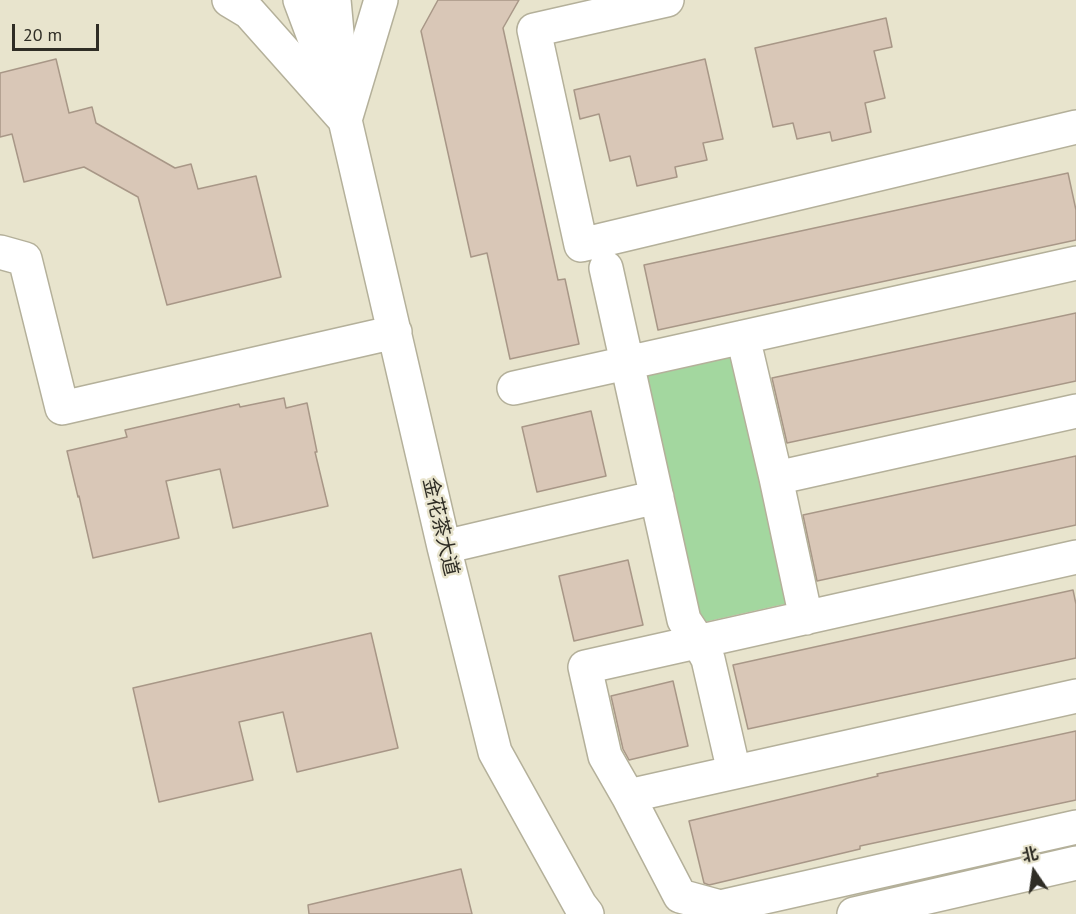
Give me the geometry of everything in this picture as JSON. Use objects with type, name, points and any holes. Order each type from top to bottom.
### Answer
[{"type":"street","points":[[229,0],[249,12],[345,120]]},
{"type":"street","name":"金花茶大道","points":[[300,0],[345,120],[444,547],[495,752],[587,914]]},
{"type":"street","name":"金花茶大道","points":[[334,0],[345,120]]},
{"type":"street","points":[[345,120],[381,0]]},
{"type":"street","points":[[667,0],[534,30],[581,245],[1076,128]]},
{"type":"street","points":[[0,252],[25,259],[62,408],[395,332]]},
{"type":"street","points":[[514,388],[1076,263]]},
{"type":"street","points":[[606,268],[684,620],[708,659],[734,772]]},
{"type":"street","points":[[743,337],[806,618]]},
{"type":"street","points":[[776,478],[1076,411]]},
{"type":"street","points":[[444,547],[657,497]]},
{"type":"street","points":[[1076,557],[585,667],[605,756],[680,896],[720,907],[1076,827]]},
{"type":"street","points":[[628,796],[1076,696]]},
{"type":"street","points":[[854,914],[1076,863]]},
{"type":"green space","points":[[734,351],[789,603],[700,623],[644,371]]},
{"type":"building","points":[[438,0],[519,0],[503,28],[558,280],[565,279],[579,344],[510,359],[487,253],[471,257],[421,31]]},
{"type":"building","points":[[886,18],[892,47],[874,51],[885,98],[865,103],[871,132],[832,141],[830,132],[797,139],[793,123],[773,127],[755,48]]},
{"type":"building","points":[[56,59],[69,113],[92,107],[96,123],[175,168],[191,164],[198,189],[256,176],[281,277],[167,305],[138,197],[84,167],[24,182],[12,134],[0,137],[0,73]]},
{"type":"building","points":[[705,59],[723,139],[703,143],[707,160],[675,167],[677,177],[637,186],[630,156],[610,161],[599,114],[580,119],[574,90]]},
{"type":"building","points":[[1068,173],[1076,210],[1076,240],[658,330],[644,265]]},
{"type":"building","points":[[1076,313],[1076,381],[787,443],[772,378]]},
{"type":"building","points":[[284,398],[286,408],[307,403],[317,452],[315,452],[328,506],[233,528],[220,469],[166,481],[179,538],[93,558],[67,451],[127,437],[125,430],[239,404],[240,407]]},
{"type":"building","points":[[591,411],[606,476],[537,492],[522,427]]},
{"type":"building","points":[[1076,456],[1076,525],[817,581],[803,515]]},
{"type":"building","points":[[628,560],[643,625],[574,641],[559,576]]},
{"type":"building","points":[[1073,590],[1076,604],[1076,658],[748,729],[733,665]]},
{"type":"building","points":[[371,633],[398,748],[297,772],[283,712],[239,722],[253,780],[159,802],[133,688]]},
{"type":"building","points":[[673,681],[688,746],[629,760],[623,749],[611,696]]},
{"type":"building","points":[[1076,731],[1076,800],[860,846],[860,849],[709,885],[704,883],[689,821],[878,776],[877,774]]},
{"type":"building","points":[[461,869],[472,914],[309,914],[308,905]]}]
